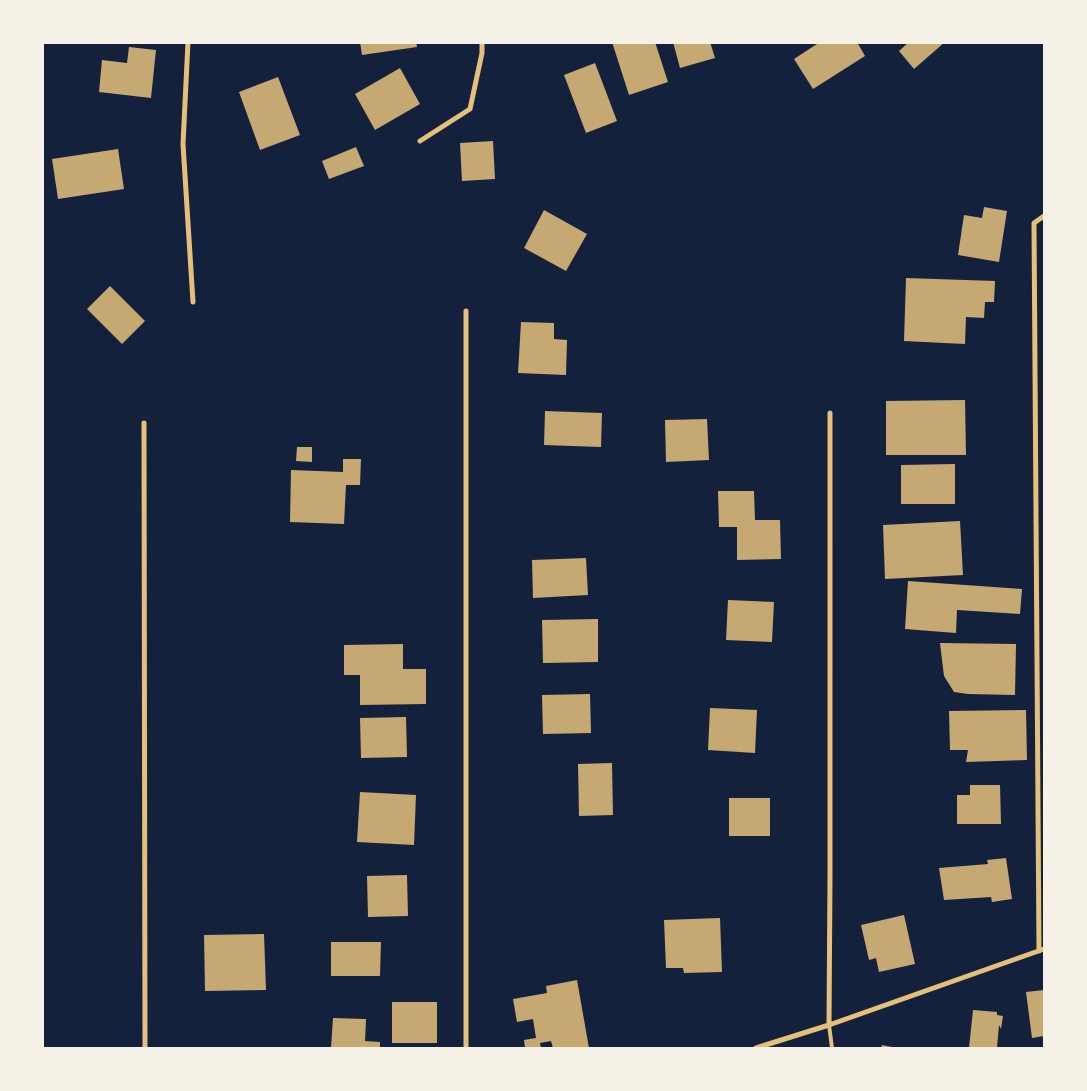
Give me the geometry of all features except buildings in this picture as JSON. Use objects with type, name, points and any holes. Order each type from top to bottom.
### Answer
[{"type":"street","points":[[188,42],[183,144],[193,302]]},
{"type":"street","points":[[420,141],[470,109],[482,53],[482,42]]},
{"type":"street","points":[[756,1048],[829,1025],[1042,950],[1034,223],[1044,216]]},
{"type":"street","points":[[466,311],[466,1048]]},
{"type":"street","points":[[829,1025],[830,414]]},
{"type":"street","points":[[144,423],[145,1048]]},
{"type":"lane","points":[[829,1025],[832,1048]]}]
